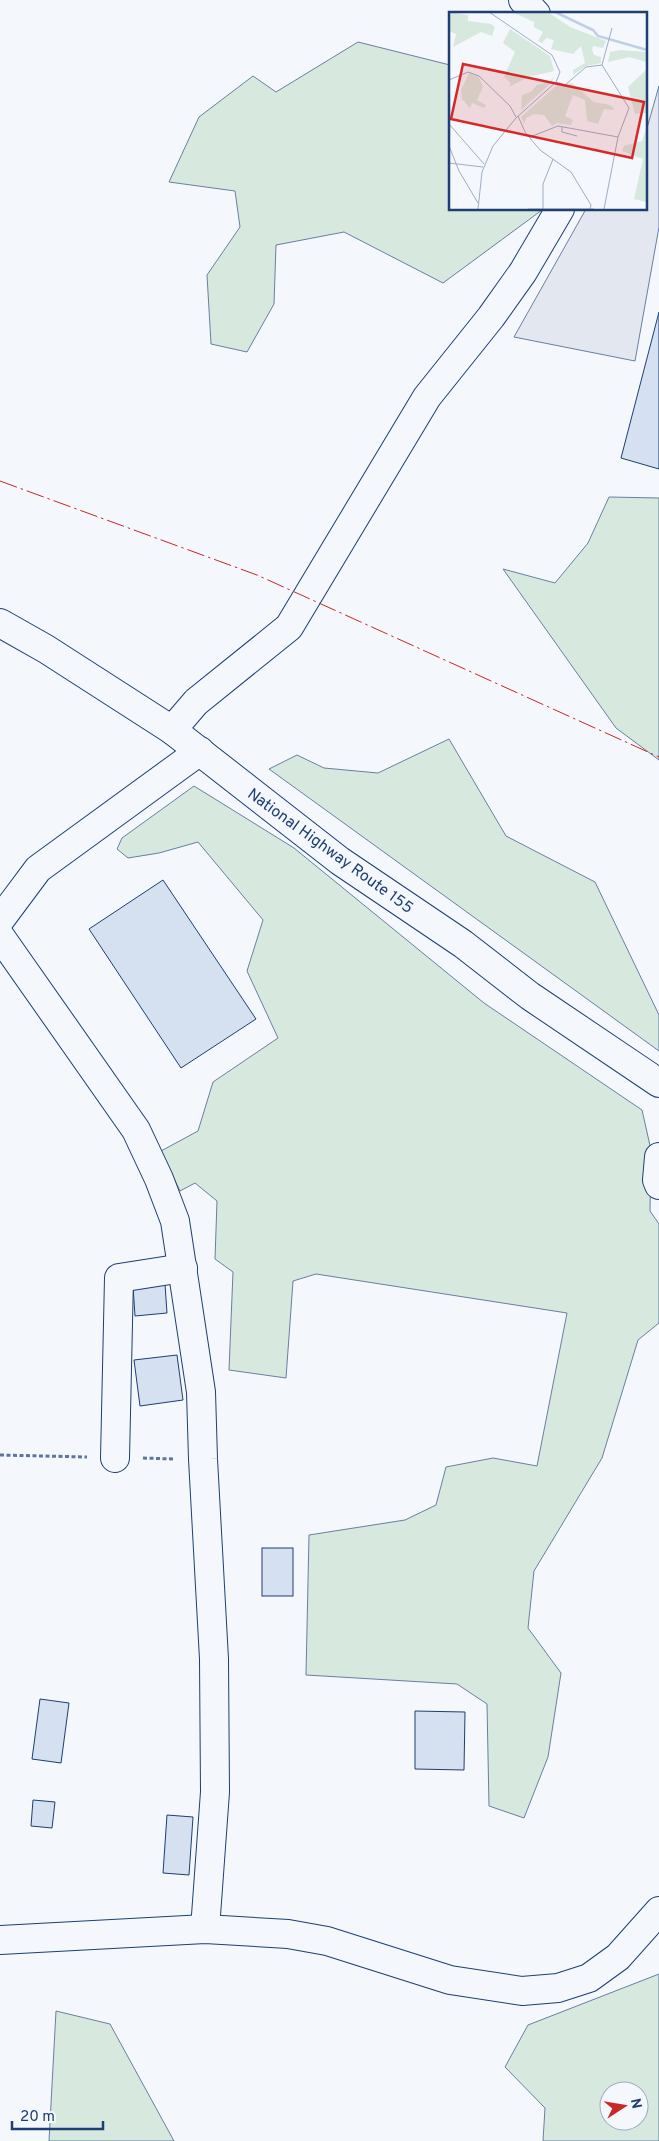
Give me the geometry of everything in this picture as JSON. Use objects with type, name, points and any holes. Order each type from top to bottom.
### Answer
[{"type":"main road","points":[[523,0],[534,12]]},
{"type":"main road","points":[[172,730],[196,702],[289,627],[427,397],[491,317],[522,272],[559,210]]},
{"type":"main road","name":"National Highway Route 155","points":[[0,622],[46,649],[172,730],[340,861],[463,944],[530,996],[659,1083]]},
{"type":"main road","points":[[0,920],[38,869],[200,751]]},
{"type":"main road","points":[[0,936],[136,1130],[159,1179],[175,1221],[201,1392],[202,1459],[214,1659],[215,1792],[205,1930]]},
{"type":"main road","points":[[659,1157],[657,1180],[659,1185]]},
{"type":"main road","points":[[114,1458],[119,1278],[182,1268]]},
{"type":"main road","points":[[0,1940],[205,1930],[288,1934],[327,1941],[450,1980],[522,1991],[558,1988],[589,1978],[618,1957],[659,1911]]},
{"type":"shaded area","points":[[358,42],[449,65],[449,210],[542,210],[443,283],[344,232],[276,245],[274,304],[247,352],[211,344],[207,275],[240,227],[235,191],[169,182],[199,117],[253,76],[276,92]]},
{"type":"shaded area","points":[[659,86],[659,227],[635,361],[514,337],[585,210],[646,210],[646,132]]},
{"type":"shaded area","points":[[609,497],[659,498],[659,760],[616,728],[503,569],[555,583],[588,543]]},
{"type":"shaded area","points":[[449,739],[506,836],[595,882],[659,1015],[659,1051],[269,769],[297,755],[324,768],[378,773]]},
{"type":"shaded area","points":[[194,786],[294,848],[484,1003],[642,1110],[651,1150],[650,1211],[659,1224],[659,1323],[638,1340],[602,1458],[534,1571],[528,1628],[561,1673],[548,1757],[524,1818],[489,1806],[487,1704],[457,1684],[306,1675],[309,1535],[405,1520],[436,1505],[446,1467],[493,1458],[537,1466],[567,1313],[316,1274],[293,1281],[286,1378],[229,1370],[233,1272],[215,1259],[217,1201],[195,1183],[180,1191],[161,1151],[198,1131],[213,1082],[278,1038],[247,971],[263,920],[198,842],[159,853],[128,858],[117,849],[122,838]]},
{"type":"shaded area","points":[[659,1974],[659,2141],[543,2141],[545,2108],[505,2067],[528,2025]]},
{"type":"shaded area","points":[[56,2011],[110,2024],[174,2141],[49,2141]]},
{"type":"building","points":[[659,312],[659,469],[621,458]]},
{"type":"building","points":[[163,880],[256,1019],[181,1068],[89,929]]},
{"type":"building","points":[[165,1284],[167,1313],[135,1316],[133,1286]]},
{"type":"building","points":[[177,1355],[183,1400],[140,1406],[134,1360]]},
{"type":"building","points":[[262,1548],[293,1548],[293,1596],[262,1596]]},
{"type":"building","points":[[40,1699],[69,1703],[61,1763],[32,1759]]},
{"type":"building","points":[[415,1711],[465,1712],[464,1770],[415,1769]]},
{"type":"building","points":[[33,1800],[55,1802],[52,1828],[31,1826]]},
{"type":"building","points":[[167,1815],[193,1817],[189,1875],[163,1873]]},
{"type":"power","points":[[0,481],[257,575],[659,757]]}]
